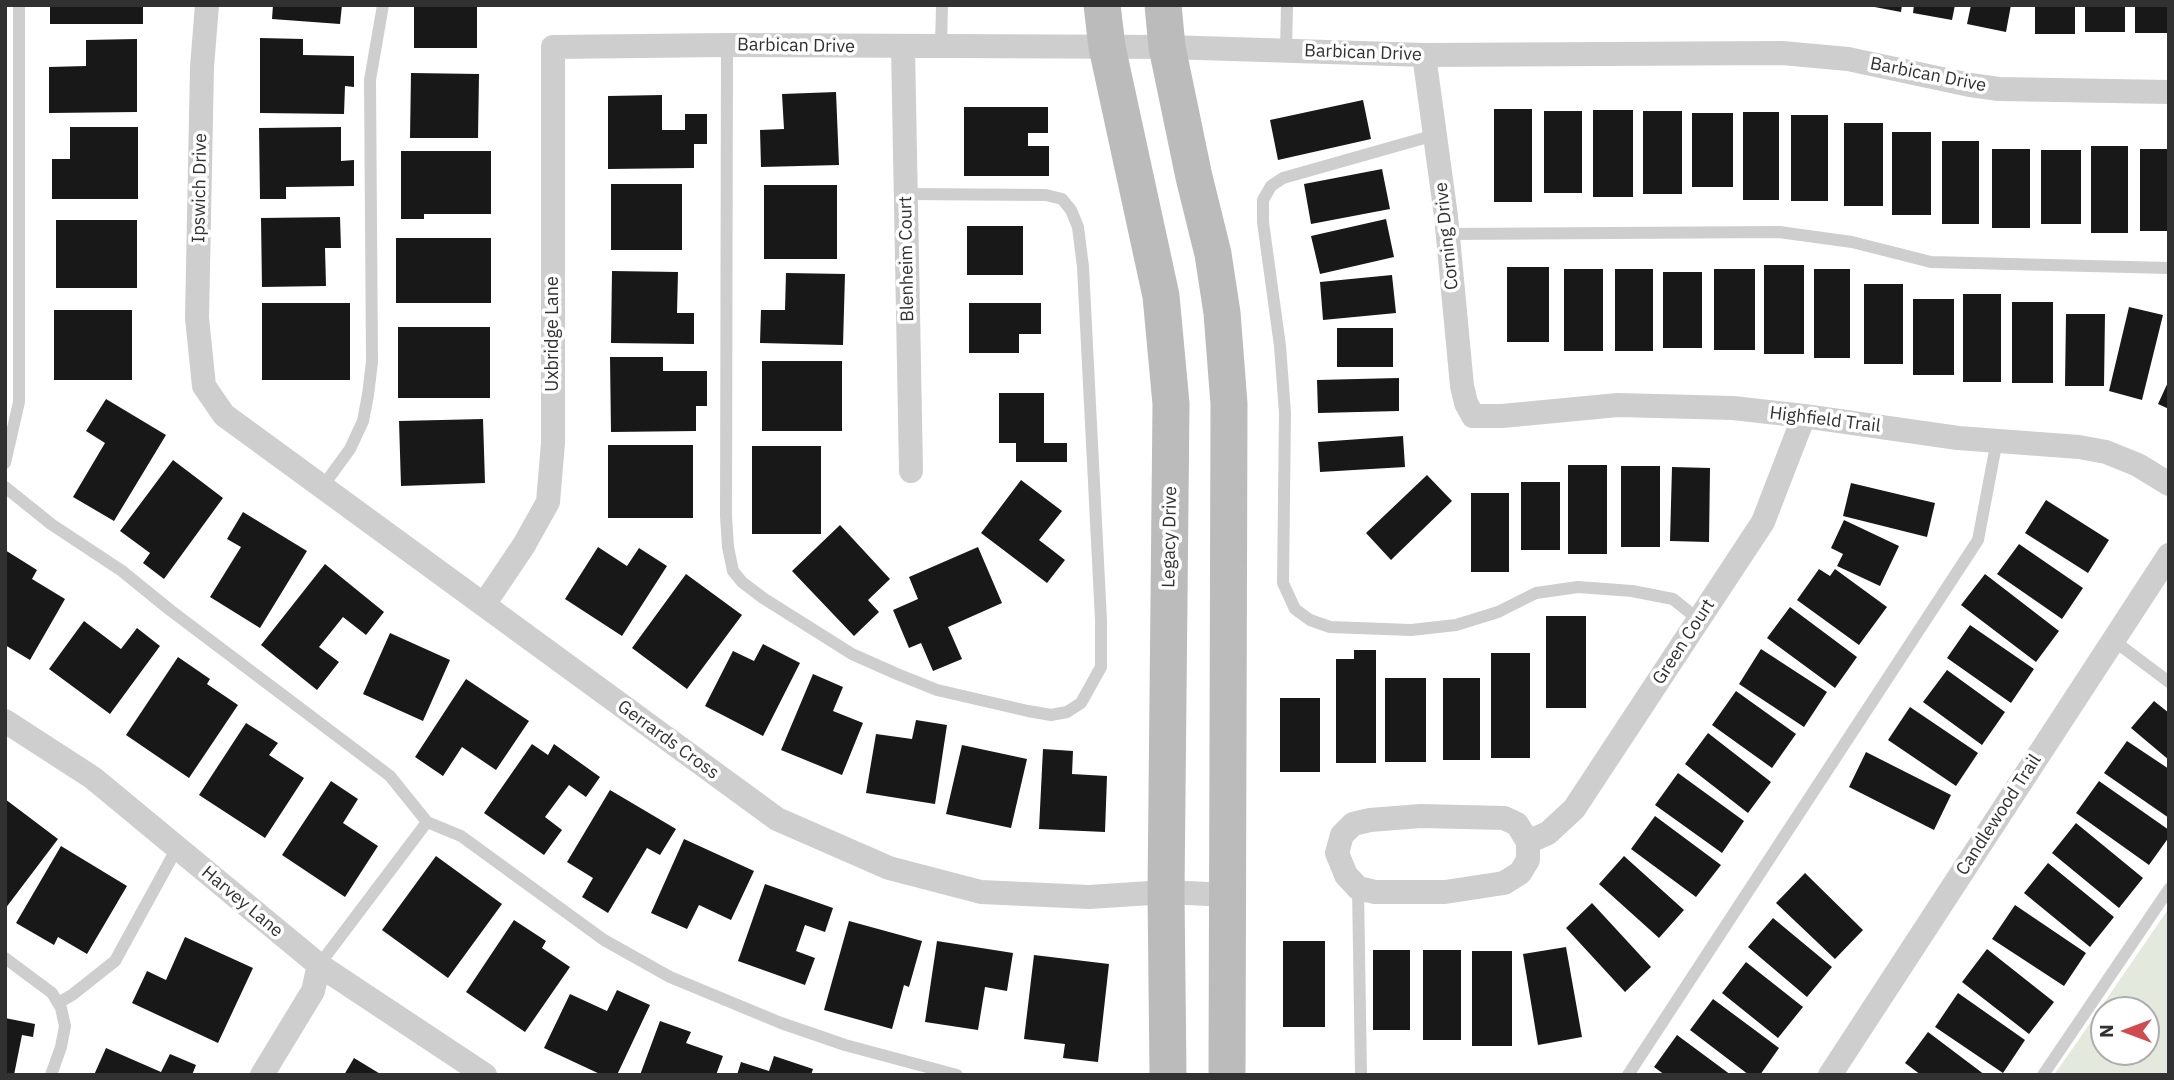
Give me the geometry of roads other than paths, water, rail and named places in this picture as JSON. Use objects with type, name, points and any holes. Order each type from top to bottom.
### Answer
[{"type":"main road","name":"Legacy Drive","points":[[1102,5],[1107,47],[1161,296],[1171,404],[1166,892],[1168,1075]]},
{"type":"main road","points":[[1163,5],[1167,47],[1213,254],[1222,313],[1229,404],[1227,1075]]},
{"type":"street","name":"Ipswich Drive","points":[[202,370],[197,304],[202,67],[207,5]]},
{"type":"street","name":"Barbican Drive","points":[[553,47],[1167,47],[1424,55],[1782,53],[1848,59],[1999,89],[2169,92]]},
{"type":"street","name":"Uxbridge Lane","points":[[485,603],[524,545],[548,502],[553,443],[553,47]]},
{"type":"street","name":"Blenheim Court","points":[[903,47],[911,471]]},
{"type":"street","name":"Corning Drive","points":[[1424,55],[1448,234],[1461,386],[1473,416]]},
{"type":"street","name":"Gerrards Cross","points":[[202,370],[204,386],[224,415],[485,603],[661,736],[777,819],[889,868],[981,892],[1089,897],[1166,892],[1229,895]]},
{"type":"street","name":"Highfield Trail","points":[[1473,416],[1502,416],[1618,405],[1733,408],[1958,438],[2079,447],[2106,452],[2138,465],[2169,484]]},
{"type":"street","name":"Green Court","points":[[1528,842],[1548,833],[1574,809],[1763,522],[1804,416]]},
{"type":"street","name":"Candlewood Trail","points":[[1830,1075],[2169,555]]},
{"type":"street","name":"Harvey Lane","points":[[5,721],[93,778],[319,965],[484,1074]]},
{"type":"street","points":[[1421,816],[1490,816],[1517,824],[1528,842],[1528,860],[1520,873],[1504,883],[1445,892],[1375,892],[1359,888],[1346,875],[1337,853],[1342,835],[1353,824],[1421,816]]},
{"type":"street","points":[[262,1075],[313,990],[319,965]]},
{"type":"lane","points":[[5,463],[19,402],[19,5]]},
{"type":"lane","points":[[323,486],[350,449],[363,421],[368,395],[372,362],[370,80],[383,5]]},
{"type":"lane","points":[[941,47],[942,5]]},
{"type":"lane","points":[[1286,51],[1287,5]]},
{"type":"lane","points":[[727,45],[726,516],[733,571],[742,582],[774,605],[852,654],[897,674],[937,690],[1028,711],[1051,715],[1067,712],[1082,703],[1101,667],[1101,620],[1083,267],[1078,227],[1071,210],[1062,199],[1046,195],[906,194]]},
{"type":"lane","points":[[1435,135],[1283,178],[1271,186],[1263,200],[1263,222],[1280,346],[1285,413],[1283,583],[1295,609],[1310,620],[1330,627],[1411,630],[1456,625],[1498,612],[1536,593],[1578,587],[1632,591],[1673,599],[1699,620]]},
{"type":"lane","points":[[1448,234],[1779,232],[1852,242],[1931,262],[2169,268]]},
{"type":"lane","points":[[1628,1075],[1978,540],[1997,440]]},
{"type":"lane","points":[[5,487],[51,524],[122,571],[390,776],[427,822],[461,836],[604,940],[670,977],[794,1028],[845,1045],[957,1075]]},
{"type":"lane","points":[[2113,640],[2169,682]]},
{"type":"lane","points":[[319,965],[427,822]]},
{"type":"lane","points":[[58,1003],[72,996],[115,961],[177,848]]},
{"type":"lane","points":[[1359,888],[1361,1075]]},
{"type":"lane","points":[[2043,1075],[2169,889]]},
{"type":"lane","points":[[5,958],[52,993],[58,1003],[65,1026],[51,1075]]}]
